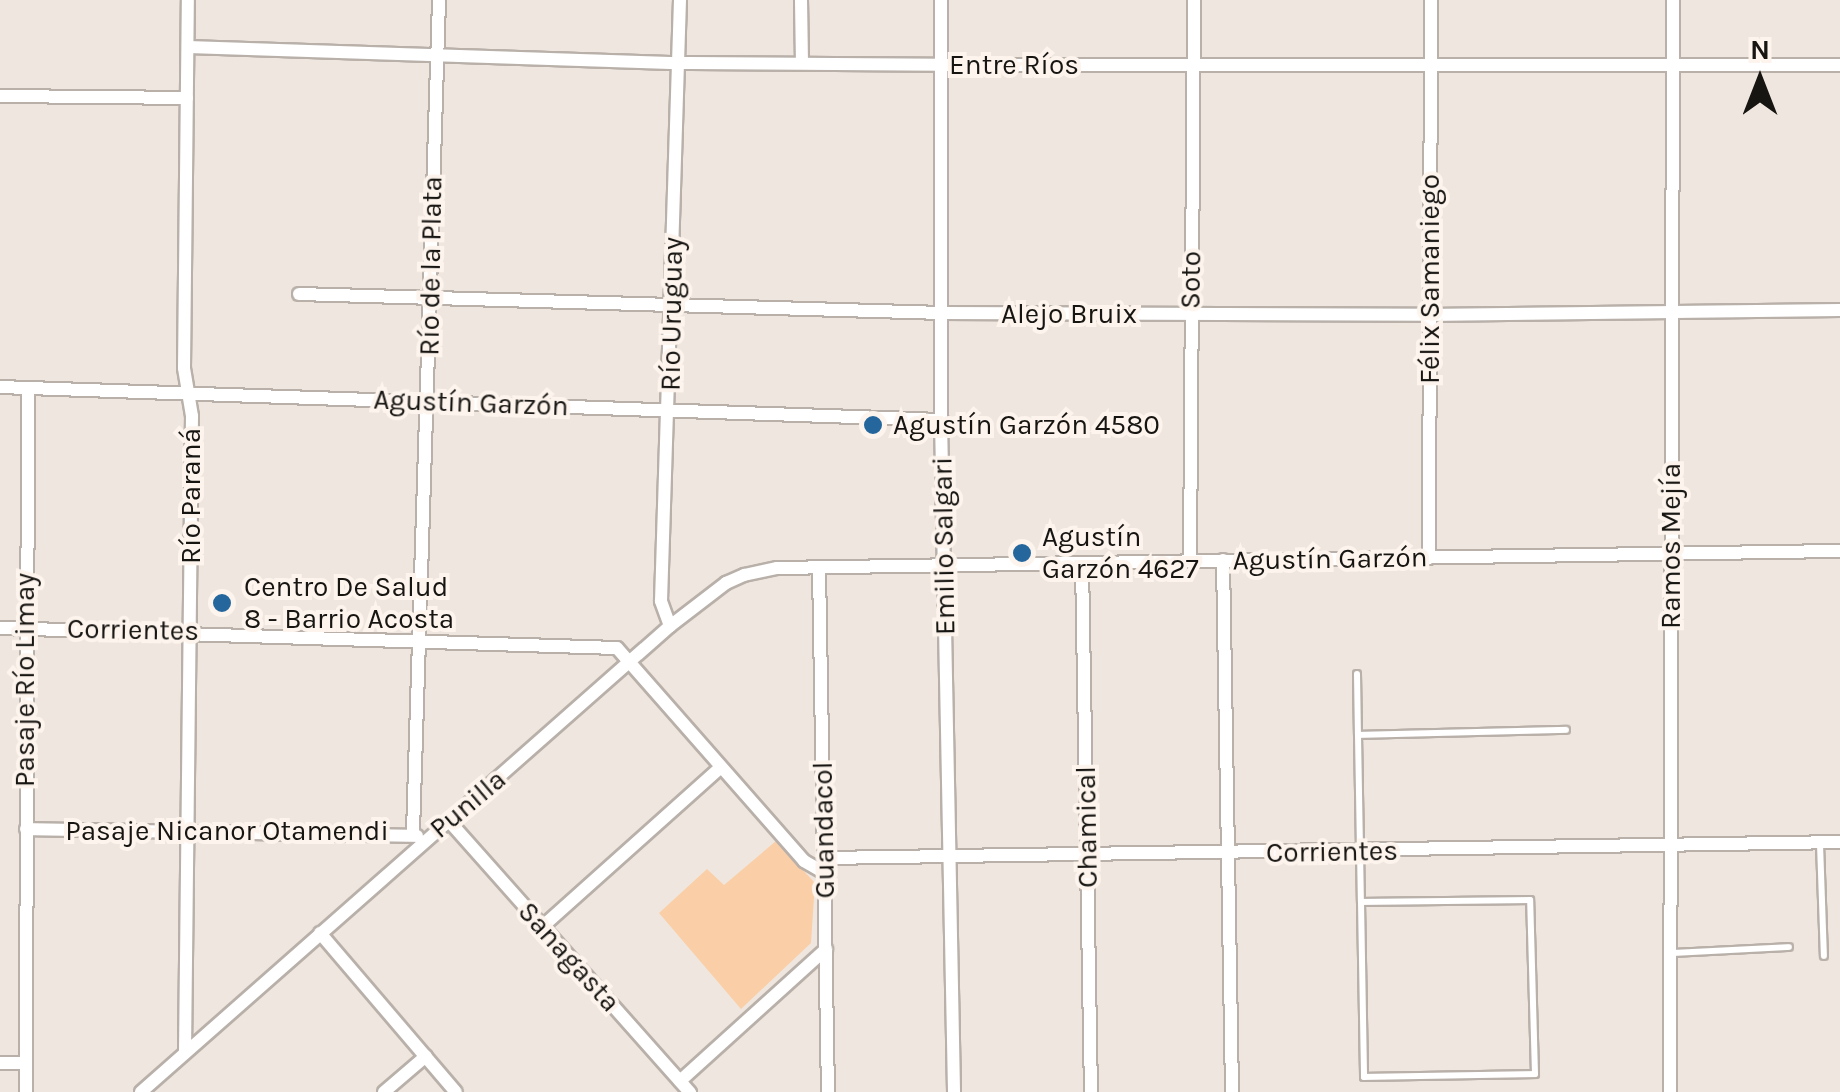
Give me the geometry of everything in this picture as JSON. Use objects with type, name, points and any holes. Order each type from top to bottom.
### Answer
[{"type":"street","name":"Río Paraná","points":[[186,1052],[190,631],[188,393],[184,368],[188,0]]},
{"type":"street","name":"Río de la Plata","points":[[419,837],[438,0]]},
{"type":"street","name":"Río Uruguay","points":[[670,626],[661,601],[680,0]]},
{"type":"street","points":[[801,0],[802,63]]},
{"type":"street","name":"Emilio Salgari","points":[[941,0],[941,420],[954,1092]]},
{"type":"street","name":"Soto","points":[[1190,560],[1194,0]]},
{"type":"street","name":"Félix Samaniego","points":[[1429,558],[1431,0]]},
{"type":"street","name":"Ramos Mejía","points":[[1670,1092],[1673,0]]},
{"type":"street","name":"Entre Ríos","points":[[188,47],[678,62],[941,65],[1840,64]]},
{"type":"street","points":[[0,96],[187,98]]},
{"type":"street","name":"Alejo Bruix","points":[[299,294],[943,313],[1429,315],[1840,310]]},
{"type":"street","name":"Agustín Garzón","points":[[0,387],[941,420]]},
{"type":"street","name":"Pasaje Río Limay","points":[[26,1092],[24,628],[28,388]]},
{"type":"street","name":"Agustín Garzón","points":[[819,568],[1840,551]]},
{"type":"street","points":[[1224,560],[1232,1092]]},
{"type":"street","name":"Chamical","points":[[1082,563],[1091,1092]]},
{"type":"street","name":"Punilla","points":[[141,1092],[320,933],[419,837],[450,821],[670,626],[726,583],[744,575],[762,570],[819,568]]},
{"type":"street","name":"Guandacol","points":[[819,568],[828,1092]]},
{"type":"street","name":"Corrientes","points":[[0,628],[190,631],[617,648],[804,861],[825,866],[950,857],[1670,848],[1840,842]]},
{"type":"street","points":[[542,927],[720,768]]},
{"type":"street","name":"Sanagasta","points":[[450,821],[685,1086]]},
{"type":"street","name":"Pasaje Nicanor Otamendi","points":[[26,829],[419,837]]},
{"type":"street","points":[[320,933],[456,1092]]},
{"type":"street","points":[[685,1086],[826,950]]},
{"type":"street","points":[[384,1092],[426,1056]]},
{"type":"street","points":[[0,1063],[26,1064]]},
{"type":"lane","points":[[1357,674],[1364,1077],[1535,1074],[1530,900],[1361,902]]},
{"type":"lane","points":[[1358,736],[1566,730]]},
{"type":"lane","points":[[1820,843],[1824,956]]},
{"type":"lane","points":[[1670,953],[1789,948]]},
{"type":"shaded area","points":[[776,841],[815,883],[811,943],[741,1009],[659,913],[707,869],[724,885]]},
{"type":"place","name":"Agustín Garzón 4580","points":[[873,425]]},
{"type":"place","name":"Agustín Garzón 4627","points":[[1022,553]]},
{"type":"place","name":"Centro De Salud 8 - Barrio Acosta","points":[[222,603]]}]
